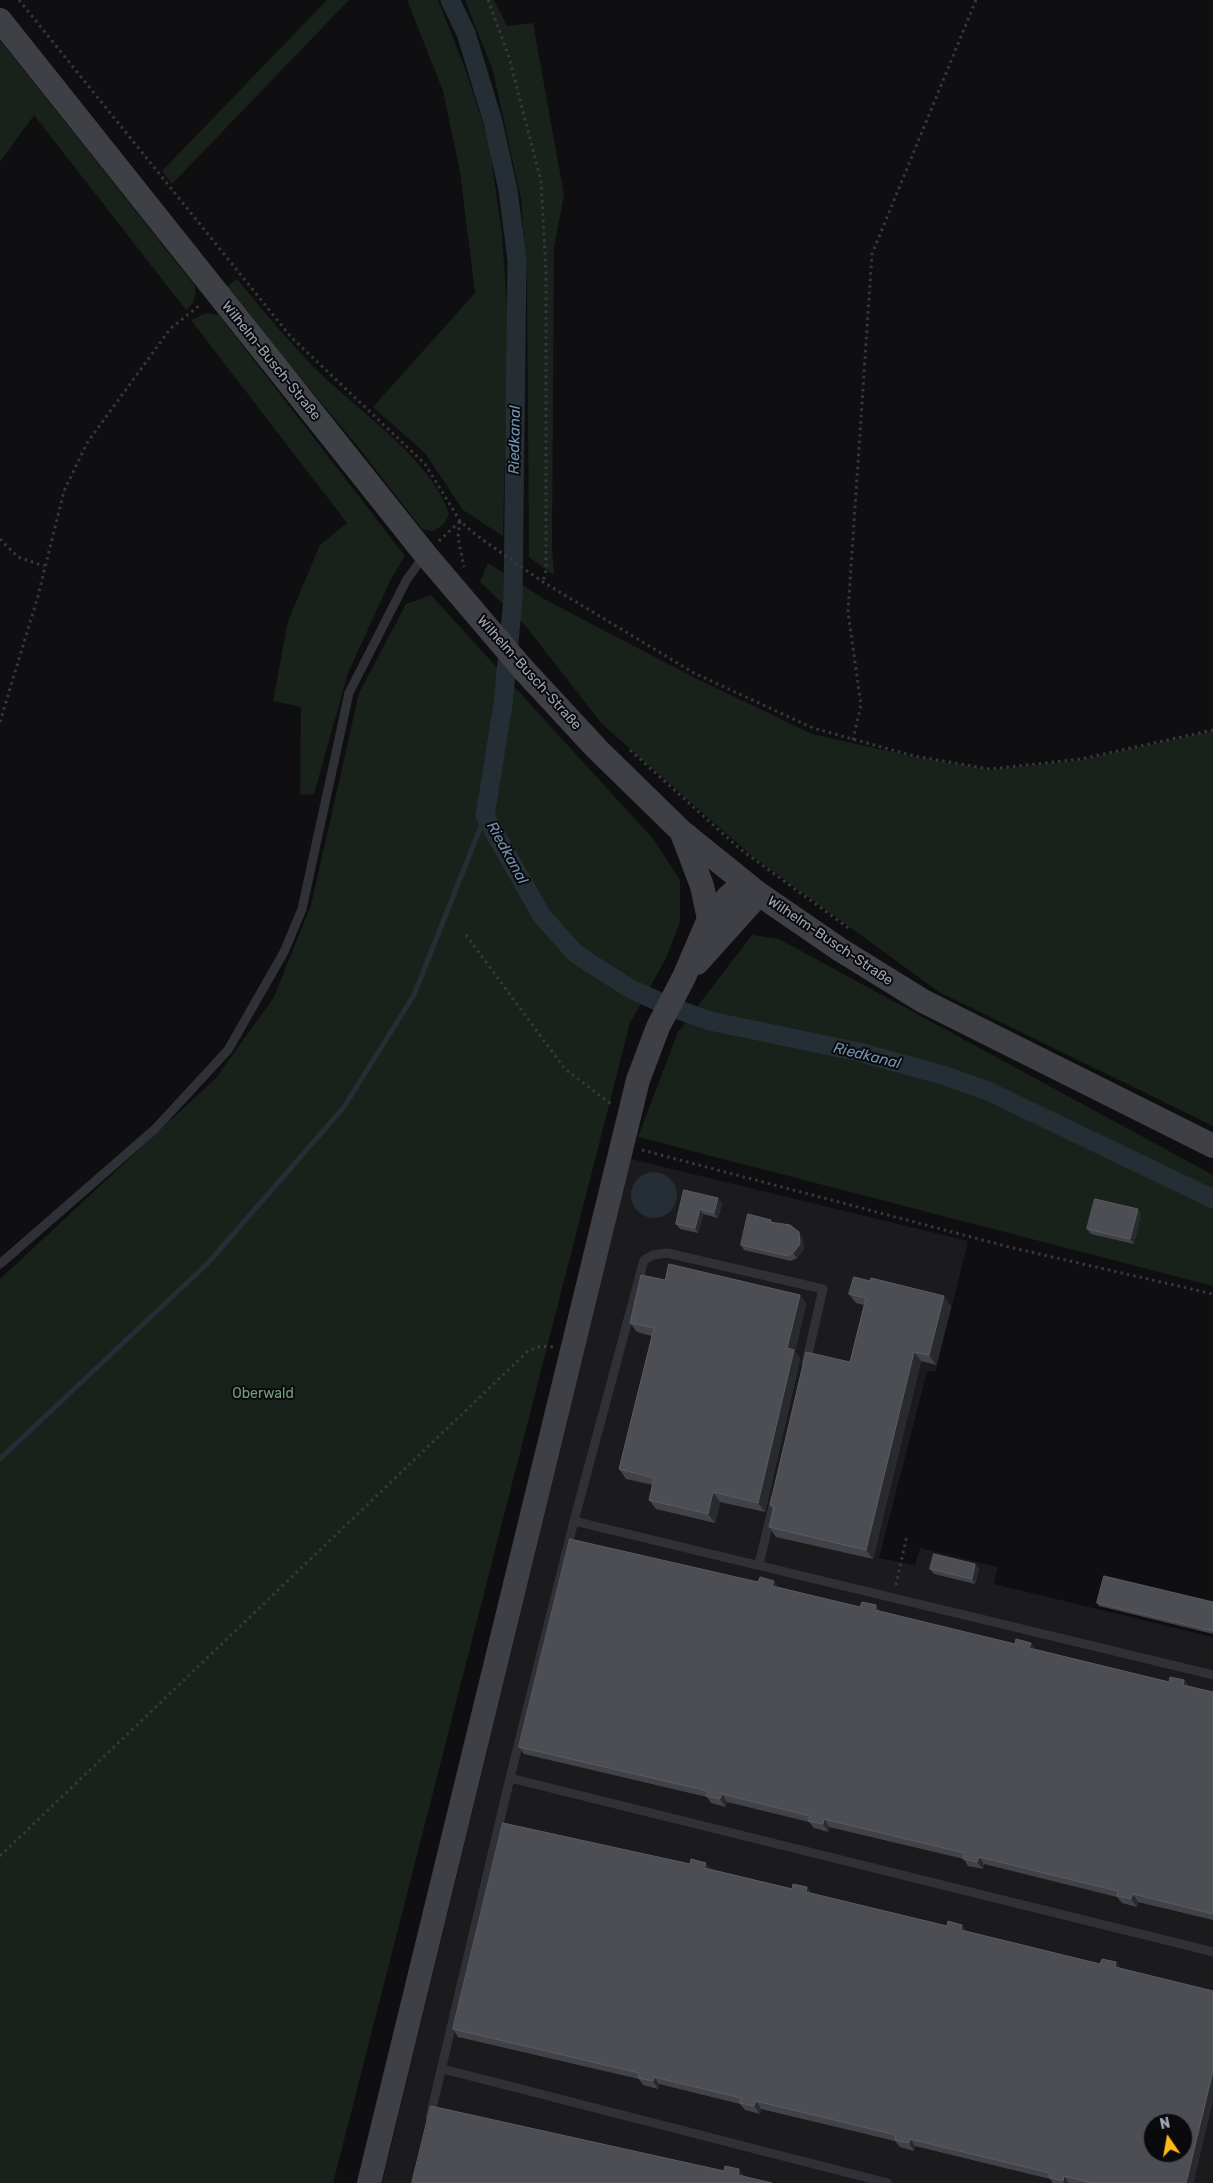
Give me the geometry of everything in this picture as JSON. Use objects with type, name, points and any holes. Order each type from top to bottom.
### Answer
[{"type":"main road","name":"Wilhelm-Busch-Straße","points":[[0,20],[425,554],[522,668],[597,749],[682,831],[752,888],[839,949],[923,1001],[1213,1146]]},
{"type":"main road","points":[[682,831],[702,886],[709,919]]},
{"type":"main road","points":[[369,2183],[570,1351],[638,1080],[658,1027],[684,977],[709,919],[728,897],[752,888]]},
{"type":"main road","points":[[684,977],[752,888]]},
{"type":"lane","points":[[0,1264],[155,1129],[228,1050],[284,952],[302,909],[349,694],[406,581],[425,554]]},
{"type":"lane","points":[[428,2126],[443,2069],[510,1778],[574,1521],[644,1260],[653,1255],[667,1253],[823,1289],[803,1374]]},
{"type":"lane","points":[[760,1564],[777,1488]]},
{"type":"lane","points":[[574,1521],[760,1564],[1213,1675]]},
{"type":"lane","points":[[510,1778],[1213,1952]]},
{"type":"lane","points":[[443,2069],[888,2183]]},
{"type":"path","points":[[19,0],[290,337],[424,464],[460,521],[476,535],[543,582],[694,673],[812,728],[914,756],[990,769],[1081,759],[1213,730]]},
{"type":"path","points":[[488,0],[509,57],[541,181],[546,272],[546,570],[543,582]]},
{"type":"path","points":[[853,740],[861,705],[848,612],[872,254],[976,0]]},
{"type":"path","points":[[0,722],[38,596],[64,491],[87,443],[170,329],[216,292]]},
{"type":"path","points":[[425,554],[460,521]]},
{"type":"path","points":[[460,521],[458,537],[466,575]]},
{"type":"path","points":[[0,539],[18,557],[44,566]]},
{"type":"path","points":[[624,744],[740,849],[850,930]]},
{"type":"path","points":[[466,935],[565,1069],[612,1105]]},
{"type":"path","points":[[621,1144],[1009,1247],[1213,1294]]},
{"type":"path","points":[[0,1856],[528,1351],[541,1346],[570,1351]]},
{"type":"path","points":[[893,1597],[907,1535]]},
{"type":"shaded area","points":[[631,1159],[968,1241],[936,1371],[927,1372],[879,1558],[915,1565],[920,1548],[998,1567],[994,1584],[1213,1637],[1213,2183],[382,2183]]},
{"type":"shaded area","points":[[659,1172],[663,1173],[673,1182],[676,1186],[676,1204],[667,1214],[659,1218],[649,1218],[641,1214],[632,1204],[631,1190],[635,1182],[645,1173]]},
{"type":"green space","points":[[327,0],[349,0],[172,184],[162,171]]},
{"type":"green space","points":[[407,0],[438,0],[466,71],[489,143],[502,234],[508,321],[503,536],[463,510],[425,453],[373,407],[475,293],[460,172],[443,91]]},
{"type":"green space","points":[[465,0],[494,0],[507,26],[533,23],[564,195],[554,248],[552,547],[554,575],[529,557],[527,280],[521,199],[493,71]]},
{"type":"green space","points":[[0,40],[195,286],[194,300],[186,310],[34,115],[0,162]]},
{"type":"green space","points":[[237,279],[313,366],[341,393],[396,440],[413,458],[440,494],[449,514],[443,525],[433,531],[422,529],[355,443],[225,288]]},
{"type":"green space","points":[[206,313],[219,315],[405,556],[391,579],[348,673],[314,794],[300,795],[301,707],[273,701],[288,621],[320,545],[347,523],[191,320]]},
{"type":"green space","points":[[488,563],[544,599],[693,677],[812,734],[915,757],[991,770],[1081,760],[1213,731],[1213,1126],[939,992],[752,856],[602,724],[524,624],[480,582]]},
{"type":"green space","name":"Oberwald","points":[[431,595],[654,840],[680,880],[680,922],[666,958],[630,1023],[333,2183],[0,2183],[0,1279],[216,1078],[274,997],[311,905],[359,693],[406,604]]},
{"type":"green space","points":[[752,935],[779,939],[1213,1175],[1213,1286],[638,1137],[678,1032]]},
{"type":"building","points":[[684,1190],[718,1198],[714,1213],[700,1209],[695,1228],[676,1224]]},
{"type":"building","points":[[1095,1199],[1138,1209],[1130,1239],[1087,1229]]},
{"type":"building","points":[[748,1214],[771,1220],[770,1222],[790,1225],[799,1232],[800,1244],[788,1256],[741,1245]]},
{"type":"building","points":[[669,1264],[800,1295],[787,1348],[794,1350],[758,1503],[713,1492],[708,1514],[649,1500],[654,1478],[619,1469],[654,1328],[630,1323],[641,1275],[665,1280]]},
{"type":"building","points":[[854,1277],[870,1281],[871,1278],[944,1296],[929,1355],[914,1352],[866,1550],[769,1527],[774,1506],[770,1505],[806,1352],[850,1362],[866,1298],[849,1294]]},
{"type":"building","points":[[570,1539],[758,1582],[760,1577],[774,1581],[772,1586],[860,1607],[862,1602],[876,1605],[875,1610],[1015,1644],[1016,1639],[1031,1643],[1029,1648],[1169,1682],[1170,1677],[1184,1680],[1183,1685],[1213,1692],[1213,1914],[1133,1894],[1131,1899],[1117,1896],[1118,1891],[979,1857],[977,1862],[963,1859],[964,1853],[824,1819],[823,1824],[808,1821],[810,1816],[722,1794],[720,1799],[706,1796],[708,1791],[519,1747]]},
{"type":"building","points":[[934,1554],[975,1564],[972,1579],[930,1569]]},
{"type":"building","points":[[1104,1576],[1213,1602],[1213,1631],[1097,1603]]},
{"type":"building","points":[[503,1823],[690,1864],[691,1859],[706,1863],[704,1868],[792,1889],[793,1884],[807,1887],[806,1892],[947,1926],[948,1921],[962,1925],[961,1930],[1100,1964],[1102,1959],[1116,1962],[1115,1967],[1213,1991],[1213,2071],[1193,2154],[1193,2113],[1143,2113],[1143,2163],[1191,2163],[1186,2183],[1092,2183],[1064,2176],[1063,2181],[1049,2177],[1050,2173],[910,2139],[909,2143],[895,2140],[896,2135],[756,2101],[754,2106],[740,2103],[741,2098],[654,2077],[653,2081],[638,2078],[639,2073],[453,2029]]},
{"type":"building","points":[[431,2106],[724,2171],[725,2166],[739,2169],[738,2175],[772,2183],[412,2183]]},
{"type":"waterway","name":"Riedkanal","points":[[450,0],[466,33],[493,122],[508,190],[517,260],[513,599],[503,704],[485,816],[542,916],[576,954],[629,988],[668,1006],[710,1021],[859,1052],[946,1076],[990,1092],[1213,1199]]},
{"type":"waterway","points":[[0,1459],[208,1263],[344,1107],[414,995],[485,816]]}]
